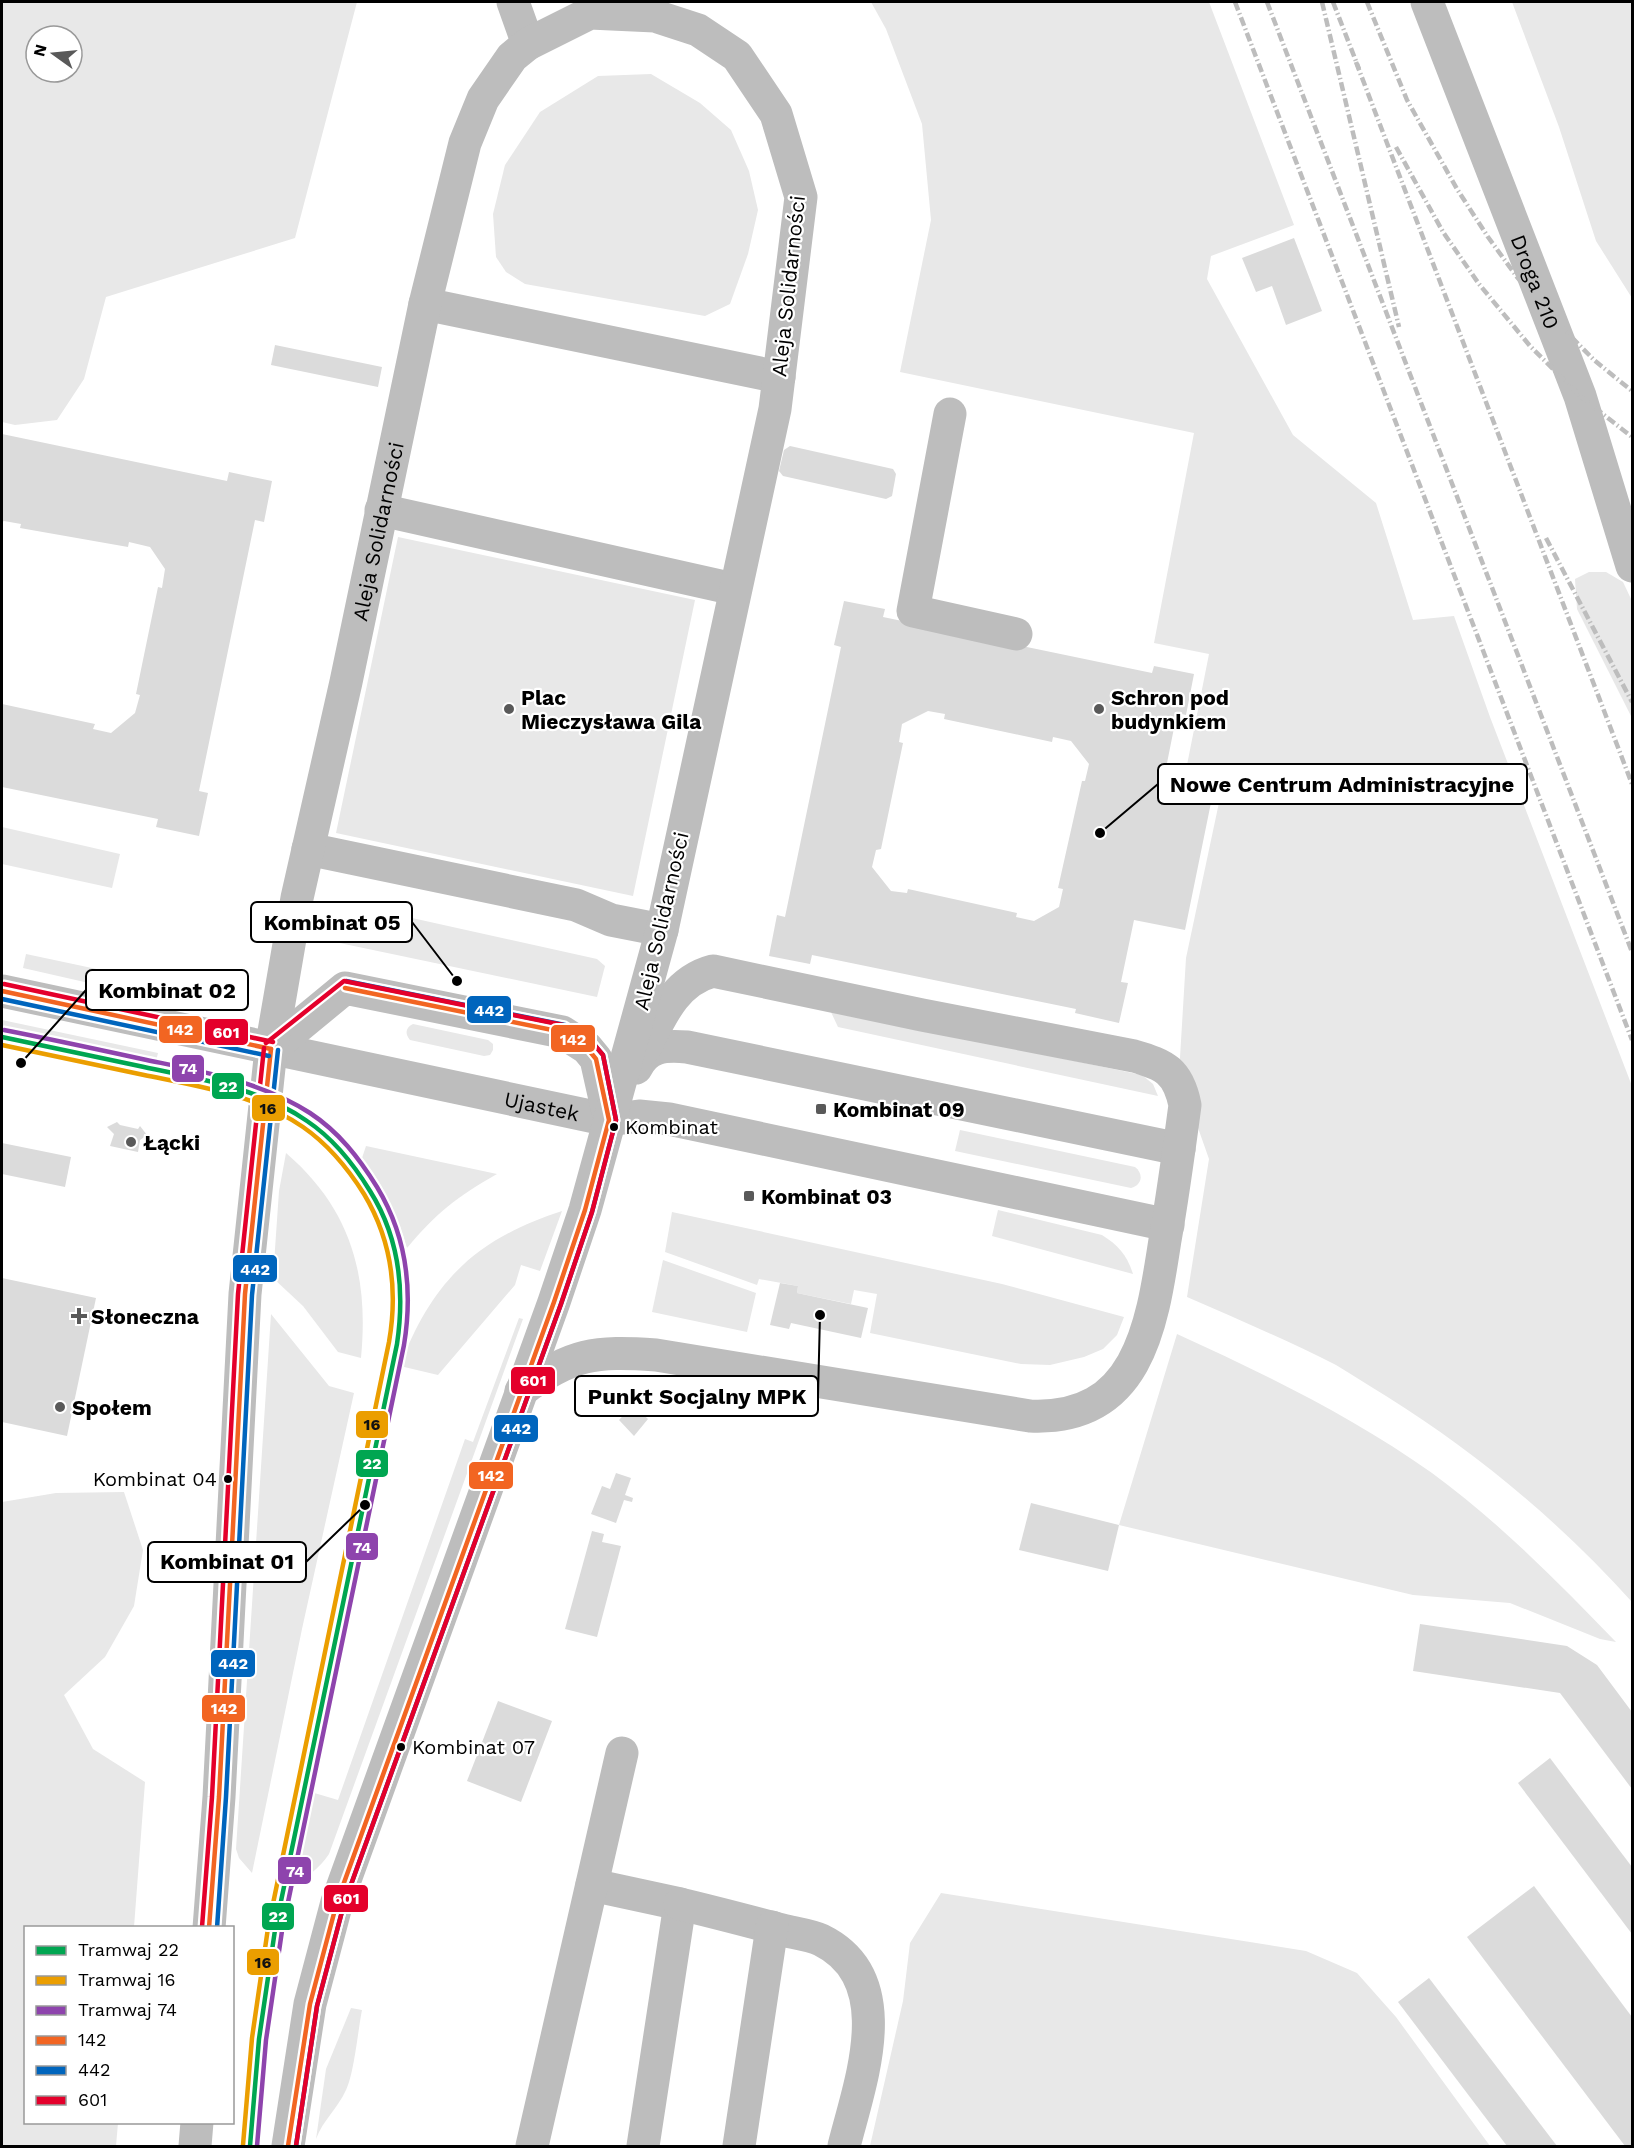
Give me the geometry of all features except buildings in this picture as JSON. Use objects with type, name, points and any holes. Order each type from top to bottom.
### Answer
[{"type":"street","points":[[513,2],[528,44]]},
{"type":"street","name":"Droga 210","points":[[1427,2],[1580,396],[1632,566]]},
{"type":"street","name":"Aleja Solidarności","points":[[209,1926],[219,1797],[245,1294],[271,1049],[297,898],[346,682],[425,304],[465,143],[483,99],[512,57],[528,44],[590,13],[657,9],[698,30],[737,56],[776,114],[801,197],[774,409],[662,930],[585,1210],[337,1902],[310,2004],[288,2146]]},
{"type":"street","points":[[425,304],[779,377]]},
{"type":"street","points":[[950,414],[913,611],[1016,634]]},
{"type":"street","points":[[381,510],[734,589]]},
{"type":"street","points":[[308,849],[576,905],[611,920],[662,930]]},
{"type":"street","points":[[521,1391],[567,1361],[610,1353],[634,1354],[656,1355],[1030,1416],[1067,1415],[1094,1405],[1122,1379],[1135,1358],[1152,1316],[1185,1105],[1183,1094],[1174,1076],[1161,1064],[1134,1056],[922,1015],[720,971],[705,973],[682,987],[673,996],[609,1120]]},
{"type":"street","name":"Ujastek","points":[[2,991],[271,1049],[609,1120],[596,1059],[586,1048],[562,1032],[530,1025],[345,988],[271,1049]]},
{"type":"street","points":[[641,1057],[662,1046],[687,1047],[1179,1149]]},
{"type":"street","points":[[609,1120],[639,1116],[669,1119],[1168,1225]]},
{"type":"street","points":[[532,2146],[622,1753]]},
{"type":"street","points":[[592,1885],[680,1904],[820,1940],[846,1956],[862,1981],[869,2015],[867,2049],[844,2146]]},
{"type":"street","points":[[643,2146],[680,1904]]},
{"type":"street","points":[[738,2146],[772,1927]]},
{"type":"street","points":[[195,2146],[196,2124]]},
{"type":"shaded area","points":[[2,2],[357,2],[295,238],[106,297],[84,379],[57,420],[15,425],[2,422]]},
{"type":"shaded area","points":[[871,2],[1209,2],[1294,225],[1211,256],[1207,279],[1293,435],[1376,503],[1413,620],[1454,616],[1490,717],[1632,1086],[1632,1602],[1576,1544],[1516,1490],[1420,1418],[1336,1365],[1187,1297],[1209,1159],[1179,1074],[1186,958],[1224,779],[1186,770],[1209,654],[1154,643],[1194,433],[900,372],[931,220],[922,124],[886,29]]},
{"type":"shaded area","points":[[1512,2],[1632,2],[1632,298],[1596,241],[1559,127]]},
{"type":"shaded area","points":[[651,74],[700,103],[731,130],[749,171],[758,210],[748,254],[730,304],[705,316],[525,284],[506,272],[496,257],[493,214],[505,165],[540,112],[598,76]]},
{"type":"shaded area","points":[[398,537],[695,600],[633,896],[336,833]]},
{"type":"shaded area","points":[[1589,572],[1606,572],[1623,582],[1632,601],[1632,718],[1577,609],[1575,579]]},
{"type":"shaded area","points":[[2,827],[120,854],[112,888],[2,864]]},
{"type":"shaded area","points":[[358,906],[597,959],[605,966],[597,997],[330,941],[335,912]]},
{"type":"shaded area","points":[[26,954],[172,985],[168,1001],[23,968]]},
{"type":"shaded area","points":[[830,1010],[1142,1075],[1153,1084],[1158,1096],[838,1027]]},
{"type":"shaded area","points":[[2,1020],[158,1053],[156,1061],[2,1028]]},
{"type":"shaded area","points":[[413,1024],[488,1040],[493,1044],[493,1050],[490,1055],[484,1056],[410,1040],[407,1031],[408,1027]]},
{"type":"shaded area","points":[[960,1130],[1135,1167],[1141,1176],[1138,1184],[1131,1188],[955,1151]]},
{"type":"shaded area","points":[[366,1146],[497,1174],[448,1206],[407,1248],[389,1201],[362,1158]]},
{"type":"shaded area","points":[[286,1153],[308,1174],[326,1197],[351,1245],[362,1299],[361,1358],[338,1352],[303,1306],[273,1278],[279,1191]]},
{"type":"shaded area","points":[[998,1210],[1102,1235],[1121,1251],[1133,1274],[992,1236]]},
{"type":"shaded area","points":[[562,1211],[540,1271],[521,1265],[515,1285],[438,1375],[400,1366],[427,1310],[461,1267],[481,1250],[505,1235]]},
{"type":"shaded area","points":[[672,1212],[1002,1284],[1124,1317],[1117,1335],[1103,1349],[1084,1357],[1050,1365],[1021,1364],[870,1333],[877,1294],[854,1290],[851,1304],[797,1293],[798,1286],[759,1279],[757,1285],[665,1252]]},
{"type":"shaded area","points":[[663,1260],[756,1293],[747,1332],[652,1312]]},
{"type":"shaded area","points":[[271,1314],[329,1386],[354,1393],[302,1629],[252,1873],[239,1858],[236,1849]]},
{"type":"shaded area","points":[[519,1318],[523,1319],[329,1854],[313,1871],[293,1882],[311,1792],[338,1800],[465,1439],[473,1442]]},
{"type":"shaded area","points":[[1177,1334],[1340,1415],[1432,1473],[1504,1532],[1616,1642],[1600,1639],[1510,1603],[1413,1595],[1119,1525]]},
{"type":"shaded area","points":[[124,1492],[143,1550],[134,1606],[105,1657],[64,1695],[93,1749],[145,1782],[134,1926],[24,1926],[24,2124],[118,2124],[116,2146],[2,2146],[2,1502],[56,1493]]},
{"type":"shaded area","points":[[941,1893],[1306,1951],[1357,1973],[1396,2017],[1490,2146],[870,2146],[903,2001],[910,1943]]},
{"type":"shaded area","points":[[351,2008],[362,2010],[349,2083],[316,2139],[326,2069]]},
{"type":"railway","points":[[1235,2],[1632,1040]]},
{"type":"railway","points":[[1267,2],[1632,952]]},
{"type":"railway","points":[[1322,2],[1399,327]]},
{"type":"railway","points":[[1333,2],[1359,69]]},
{"type":"railway","points":[[1367,2],[1407,100],[1457,189],[1488,237],[1517,277],[1547,312],[1594,360],[1632,391]]},
{"type":"railway","points":[[1356,62],[1632,784]]},
{"type":"railway","points":[[1396,147],[1443,232],[1479,284],[1530,346],[1580,396],[1632,437]]},
{"type":"railway","points":[[1546,538],[1632,702]]},
{"type":"tram line","name":"74","points":[[4,1030],[229,1078],[291,1102],[330,1128],[356,1156],[387,1205],[401,1244],[408,1304],[404,1345],[282,1931],[266,2040],[257,2146]]},
{"type":"tram line","name":"22","points":[[2,1037],[228,1086],[269,1100],[289,1110],[326,1136],[350,1161],[380,1209],[393,1245],[400,1284],[397,1344],[275,1930],[259,2039],[250,2146]]},
{"type":"tram line","name":"16","points":[[2,1045],[226,1093],[285,1116],[321,1141],[344,1166],[364,1194],[381,1229],[390,1265],[393,1303],[389,1342],[268,1928],[252,2038],[243,2145]]},
{"type":"transit line","name":"601","points":[[266,1043],[344,981],[563,1025],[592,1042],[603,1055],[616,1120],[592,1212],[561,1304],[344,1904],[317,2006],[296,2146]]},
{"type":"transit line","name":"442","points":[[296,2146],[317,2006],[344,1904],[561,1304],[592,1212],[616,1120],[603,1055],[592,1042],[565,1025],[346,981]]},
{"type":"transit line","name":"601","points":[[4,984],[273,1042]]},
{"type":"transit line","name":"142","points":[[288,2146],[310,2004],[337,1902],[554,1302],[585,1210],[609,1120],[596,1059],[587,1048],[562,1032],[345,988]]},
{"type":"transit line","name":"142","points":[[2,991],[271,1049]]},
{"type":"transit line","name":"442","points":[[2,999],[269,1056]]},
{"type":"transit line","name":"601","points":[[202,1926],[212,1797],[238,1294],[264,1048]]},
{"type":"transit line","name":"142","points":[[209,1926],[219,1797],[245,1294],[271,1049]]},
{"type":"transit line","name":"442","points":[[217,1926],[252,1295],[278,1050]]},
{"type":"place","name":"Plac Mieczysława Gila","points":[[509,709]]},
{"type":"place","name":"Schron pod budynkiem","points":[[1099,709]]},
{"type":"place","name":"Nowe Centrum Administracyjne","points":[[1100,833]]},
{"type":"place","name":"Kombinat 05","points":[[457,981]]},
{"type":"place","name":"Kombinat 02","points":[[21,1063]]},
{"type":"place","name":"Kombinat 09","points":[[821,1109]]},
{"type":"place","name":"Kombinat","points":[[614,1127]]},
{"type":"place","name":"Łącki","points":[[131,1142]]},
{"type":"place","name":"Kombinat 03","points":[[749,1196]]},
{"type":"place","name":"Punkt Socjalny MPK","points":[[820,1315]]},
{"type":"place","name":"Słoneczna","points":[[79,1316]]},
{"type":"place","name":"Społem","points":[[60,1407]]},
{"type":"place","name":"Kombinat 04","points":[[228,1479]]},
{"type":"place","name":"Kombinat 01","points":[[365,1505]]},
{"type":"place","name":"Kombinat 07","points":[[401,1747]]}]
